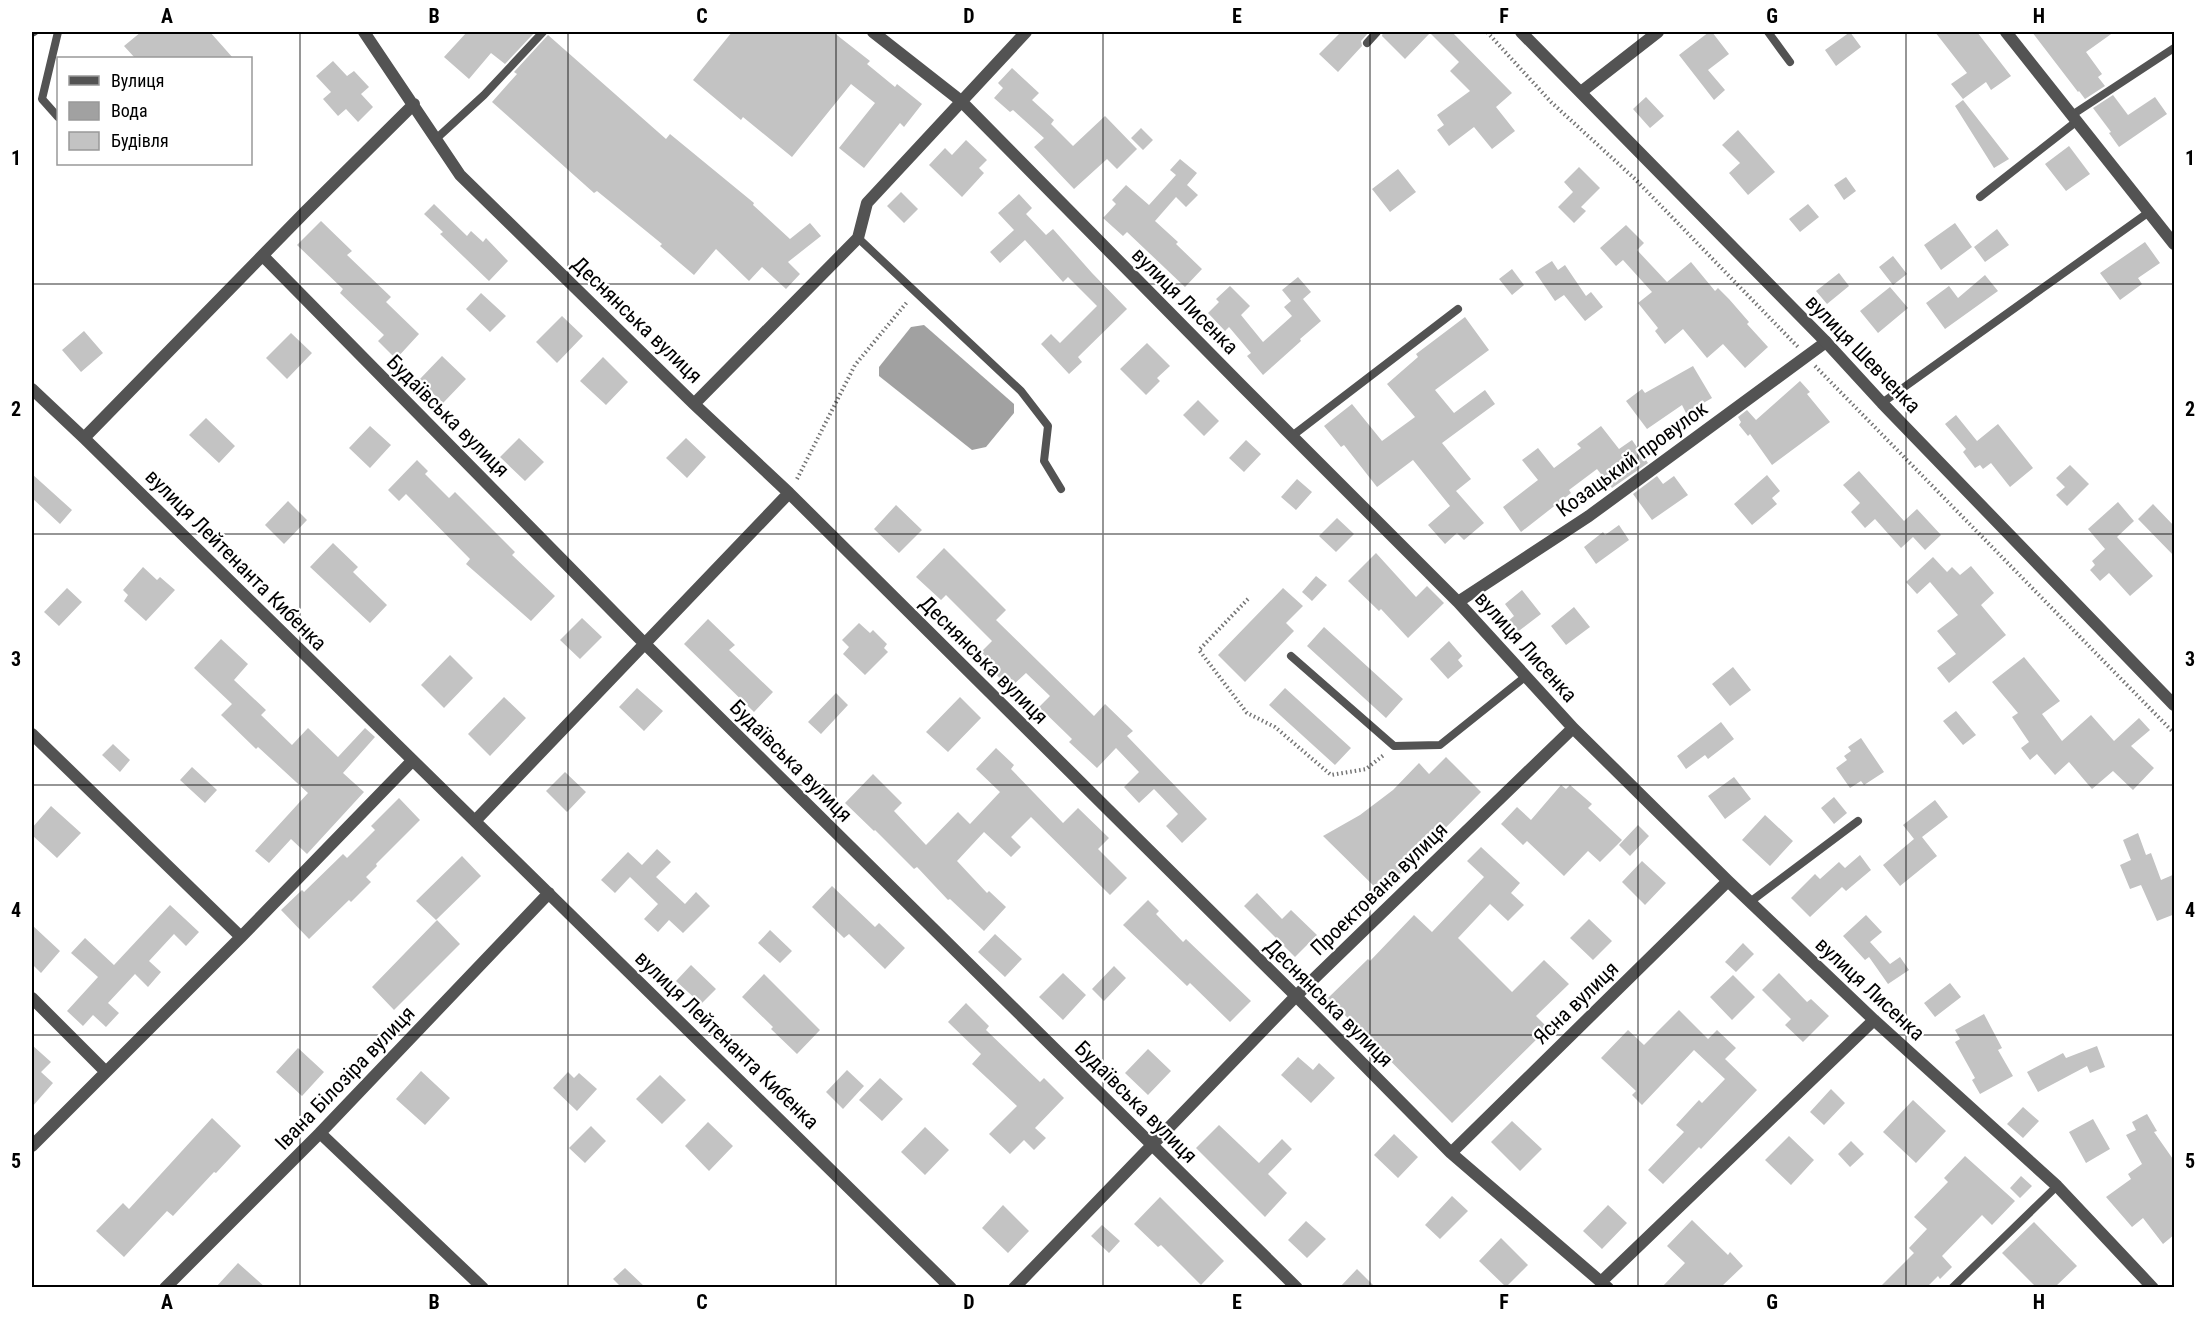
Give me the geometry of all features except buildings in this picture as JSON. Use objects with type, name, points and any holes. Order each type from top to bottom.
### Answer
[{"type":"street","name":"Деснянська вулиця","points":[[364,32],[460,174],[694,404],[789,493],[1451,1153],[1605,1284]]},
{"type":"street","name":"вулиця Лисенка","points":[[873,32],[961,101],[1458,602],[1573,728],[1728,881],[1874,1020],[2056,1186],[2153,1287]]},
{"type":"street","points":[[694,404],[858,238],[867,203],[1026,32]]},
{"type":"street","name":"вулиця Шевченка","points":[[1521,32],[1826,342],[1882,403],[2175,705]]},
{"type":"street","points":[[1581,92],[1658,32]]},
{"type":"street","points":[[2006,32],[2175,244]]},
{"type":"street","points":[[84,438],[414,104]]},
{"type":"street","name":"Будаївська вулиця","points":[[263,256],[644,643],[1297,1287]]},
{"type":"street","name":"Козацький провулок","points":[[1458,602],[1589,516],[1826,342]]},
{"type":"street","name":"вулиця Лейтенанта Кибенка","points":[[32,389],[951,1287]]},
{"type":"street","points":[[475,821],[789,493]]},
{"type":"street","name":"Проектована вулиця","points":[[1014,1287],[1150,1144],[1296,996],[1573,728]]},
{"type":"street","points":[[32,734],[241,937]]},
{"type":"street","points":[[32,1146],[241,937],[412,761]]},
{"type":"street","name":"Ясна вулиця","points":[[1451,1153],[1728,881]]},
{"type":"street","name":"Івана Білозіра вулиця","points":[[165,1287],[320,1133],[549,893]]},
{"type":"street","points":[[32,998],[106,1072]]},
{"type":"street","points":[[1605,1284],[1874,1020]]},
{"type":"street","points":[[320,1133],[483,1287]]},
{"type":"lane","points":[[57,116],[42,99],[58,32]]},
{"type":"lane","points":[[437,138],[484,95],[543,32]]},
{"type":"lane","points":[[1367,43],[1377,32]]},
{"type":"lane","points":[[1768,32],[1790,62]]},
{"type":"lane","points":[[1980,197],[2075,118],[2175,48]]},
{"type":"lane","points":[[1882,403],[2149,212]]},
{"type":"lane","points":[[858,238],[1020,391],[1048,426],[1044,461],[1061,489]]},
{"type":"lane","points":[[1292,436],[1458,309]]},
{"type":"lane","points":[[1291,656],[1394,746],[1440,745],[1526,676]]},
{"type":"lane","points":[[1750,902],[1858,821]]},
{"type":"lane","points":[[1952,1287],[2056,1186]]},
{"type":"path","points":[[1487,32],[1551,102],[1635,179],[2175,733]]},
{"type":"path","points":[[789,493],[855,365],[916,292]]},
{"type":"path","points":[[1248,599],[1199,650],[1247,713],[1275,727],[1331,775],[1366,770],[1394,746]]},
{"type":"water","points":[[924,325],[1014,404],[1014,413],[986,447],[972,450],[879,376],[879,367],[911,327]]}]
